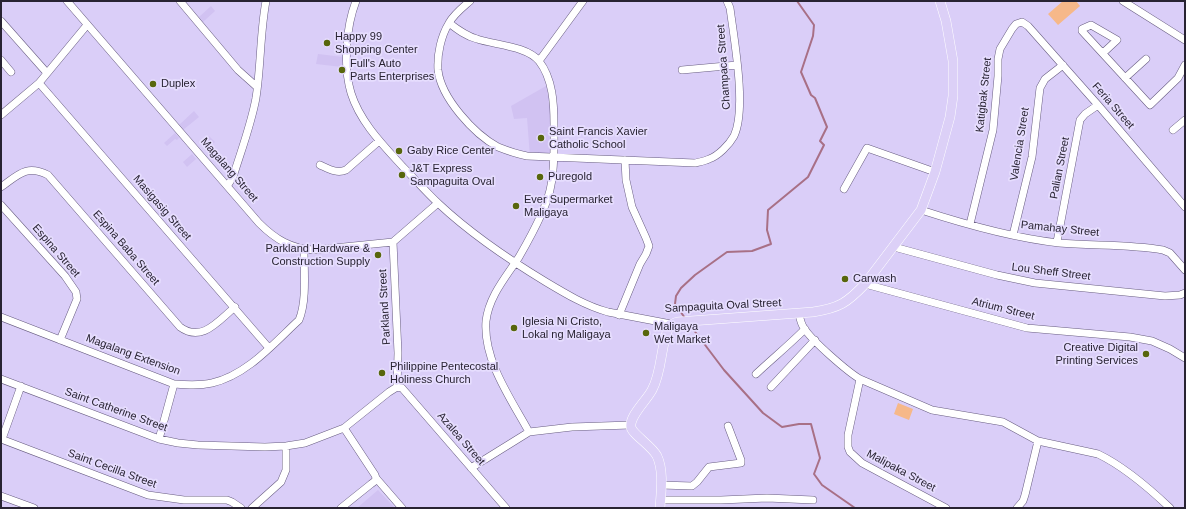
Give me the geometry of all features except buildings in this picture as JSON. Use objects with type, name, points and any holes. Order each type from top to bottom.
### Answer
[{"type":"main road","name":"Sampaguita Oval Street","points":[[671,324],[823,311],[840,306],[865,284],[924,211],[950,117],[954,96],[953,60],[950,38],[940,1]]},
{"type":"main road","points":[[661,504],[660,467],[657,456],[635,433],[630,425],[653,390],[667,333],[671,324]]},
{"type":"street","name":"Magalang Street","points":[[67,1],[228,185],[259,223],[280,241],[304,249],[321,250],[393,242]]},
{"type":"street","points":[[180,1],[238,70],[257,87]]},
{"type":"street","points":[[228,185],[233,177],[253,112],[266,1]]},
{"type":"street","name":"Sampaguita Oval Street","points":[[356,1],[346,52],[351,93],[362,117],[380,141],[438,203],[471,231],[515,262],[580,302],[598,310],[671,324]]},
{"type":"street","name":"Champaca Street","points":[[470,1],[453,17],[449,23],[441,42],[438,58],[438,71],[442,83],[459,113],[475,131],[498,147],[513,153],[527,156],[694,163],[710,159],[726,146],[734,136],[739,118],[737,65],[730,8],[727,1]]},
{"type":"street","points":[[539,61],[583,1]]},
{"type":"street","points":[[1123,1],[1185,40]]},
{"type":"street","points":[[1,21],[47,73]]},
{"type":"street","name":"Katigbak Street","points":[[970,224],[993,130],[1000,49],[1012,29],[1019,22],[1022,22]]},
{"type":"street","name":"Feria Street","points":[[1022,22],[1028,26],[1063,65],[1185,207]]},
{"type":"street","points":[[449,23],[459,31],[469,36],[518,49],[539,61],[549,82],[554,105],[555,157],[551,187],[547,200],[527,242],[490,305],[486,320],[487,342],[490,354],[497,372],[529,432]]},
{"type":"street","points":[[1,115],[38,84],[87,25]]},
{"type":"street","points":[[1103,53],[1117,40],[1091,25],[1082,29],[1082,31],[1150,105],[1178,78],[1185,65]]},
{"type":"street","points":[[1125,78],[1146,59]]},
{"type":"street","points":[[1,60],[12,72]]},
{"type":"street","points":[[682,70],[737,65]]},
{"type":"street","name":"Valencia Street","points":[[1013,235],[1032,157],[1040,88],[1045,79],[1063,65]]},
{"type":"street","points":[[1178,78],[1185,82]]},
{"type":"street","name":"Masigasig Street","points":[[38,84],[235,307],[269,348]]},
{"type":"street","name":"Palian Street","points":[[1057,242],[1080,120],[1085,114],[1098,105]]},
{"type":"street","points":[[1173,130],[1185,120]]},
{"type":"street","points":[[320,165],[333,171],[342,172],[380,141]]},
{"type":"street","points":[[844,189],[867,148],[935,172]]},
{"type":"street","points":[[619,315],[649,246],[632,207],[626,180],[625,160]]},
{"type":"street","name":"Espina Baba Street","points":[[1,187],[23,171],[34,169],[48,174],[185,331],[198,333],[205,331],[235,307]]},
{"type":"street","points":[[393,242],[438,203]]},
{"type":"street","name":"Espina Street","points":[[1,205],[65,276],[76,292],[77,299],[60,340]]},
{"type":"street","name":"Pamahay Street","points":[[924,211],[1013,235],[1057,242],[1163,250],[1170,253],[1185,270]]},
{"type":"street","name":"Parkland Street","points":[[393,242],[398,353],[397,387]]},
{"type":"street","name":"Lou Sheff Street","points":[[894,247],[997,275],[1035,283],[1165,296],[1180,295],[1185,293]]},
{"type":"street","name":"Magalang Extension","points":[[1,318],[174,384],[194,386],[211,383],[231,377],[244,369],[299,320],[302,313],[304,249]]},
{"type":"street","name":"Atrium Street","points":[[865,284],[1027,328],[1152,340],[1185,357]]},
{"type":"street","points":[[799,314],[800,320],[805,329],[815,340],[860,379],[932,410],[1003,422],[1038,441],[1089,451],[1106,458],[1146,487],[1170,508]]},
{"type":"street","points":[[756,374],[805,329]]},
{"type":"street","points":[[771,387],[815,340]]},
{"type":"street","name":"Saint Catherine Street","points":[[1,379],[159,439],[178,443],[265,447],[286,446],[305,443],[344,428]]},
{"type":"street","name":"Malipaka Street","points":[[860,379],[848,435],[848,447],[850,452],[862,463],[946,508]]},
{"type":"street","points":[[159,439],[174,384]]},
{"type":"street","points":[[1,439],[20,386]]},
{"type":"street","points":[[397,387],[344,428],[376,478],[402,508]]},
{"type":"street","name":"Azalea Street","points":[[397,387],[402,388],[506,508]]},
{"type":"street","points":[[471,468],[529,432],[572,427],[630,425]]},
{"type":"street","points":[[661,485],[692,486],[697,482],[709,466],[741,463],[728,426]]},
{"type":"street","name":"Saint Cecilla Street","points":[[1,439],[148,495],[184,500],[227,500],[241,508]]},
{"type":"street","points":[[1017,508],[1023,501],[1025,495],[1038,441]]},
{"type":"street","points":[[252,508],[281,482],[286,470],[286,446]]},
{"type":"street","points":[[341,508],[372,484],[376,478]]},
{"type":"street","points":[[1,496],[34,508]]},
{"type":"street","points":[[661,504],[767,498],[813,500]]},
{"type":"shaded area","points":[[1063,1],[1076,1],[1080,6],[1058,25],[1048,14]]},
{"type":"shaded area","points":[[211,6],[215,11],[203,22],[199,17]]},
{"type":"shaded area","points":[[318,54],[343,57],[342,67],[316,64]]},
{"type":"shaded area","name":"Saint Francis Xavier Catholic School","points":[[546,86],[553,113],[554,157],[530,157],[527,118],[514,119],[511,106]]},
{"type":"shaded area","points":[[194,111],[199,117],[183,130],[179,125]]},
{"type":"shaded area","points":[[175,133],[179,138],[177,140],[175,139],[167,146],[164,143]]},
{"type":"shaded area","points":[[209,136],[215,142],[207,149],[201,143]]},
{"type":"shaded area","points":[[192,154],[196,159],[187,167],[183,162]]},
{"type":"shaded area","points":[[898,403],[913,409],[909,420],[894,414]]},
{"type":"shaded area","points":[[378,490],[395,508],[357,508]]},
{"type":"waterway","points":[[685,318],[675,304],[676,296],[681,288],[695,275],[727,252],[752,251],[771,244],[767,230],[768,210],[808,177],[824,145],[820,141],[827,127],[815,98],[811,95],[801,72],[813,36],[814,25],[797,1]]},
{"type":"waterway","points":[[690,325],[724,370],[763,413],[782,427],[799,424],[811,424],[820,458],[814,474],[822,485],[855,508]]},
{"type":"place","name":"Happy 99 Shopping Center","points":[[327,43]]},
{"type":"place","name":"Full's Auto Parts Enterprises","points":[[342,70]]},
{"type":"place","name":"Duplex","points":[[153,84]]},
{"type":"place","name":"Saint Francis Xavier Catholic School","points":[[541,138]]},
{"type":"place","name":"Gaby Rice Center","points":[[399,151]]},
{"type":"place","name":"J&T Express Sampaguita Oval","points":[[402,175]]},
{"type":"place","name":"Puregold","points":[[540,177]]},
{"type":"place","name":"Ever Supermarket Maligaya","points":[[516,206]]},
{"type":"place","name":"Parkland Hardware & Construction Supply","points":[[378,255]]},
{"type":"place","name":"Carwash","points":[[845,279]]},
{"type":"place","name":"Iglesia Ni Cristo, Lokal ng Maligaya","points":[[514,328]]},
{"type":"place","name":"Maligaya Wet Market","points":[[646,333]]},
{"type":"place","name":"Creative Digital Printing Services","points":[[1146,354]]},
{"type":"place","name":"Philippine Pentecostal Holiness Church","points":[[382,373]]}]
